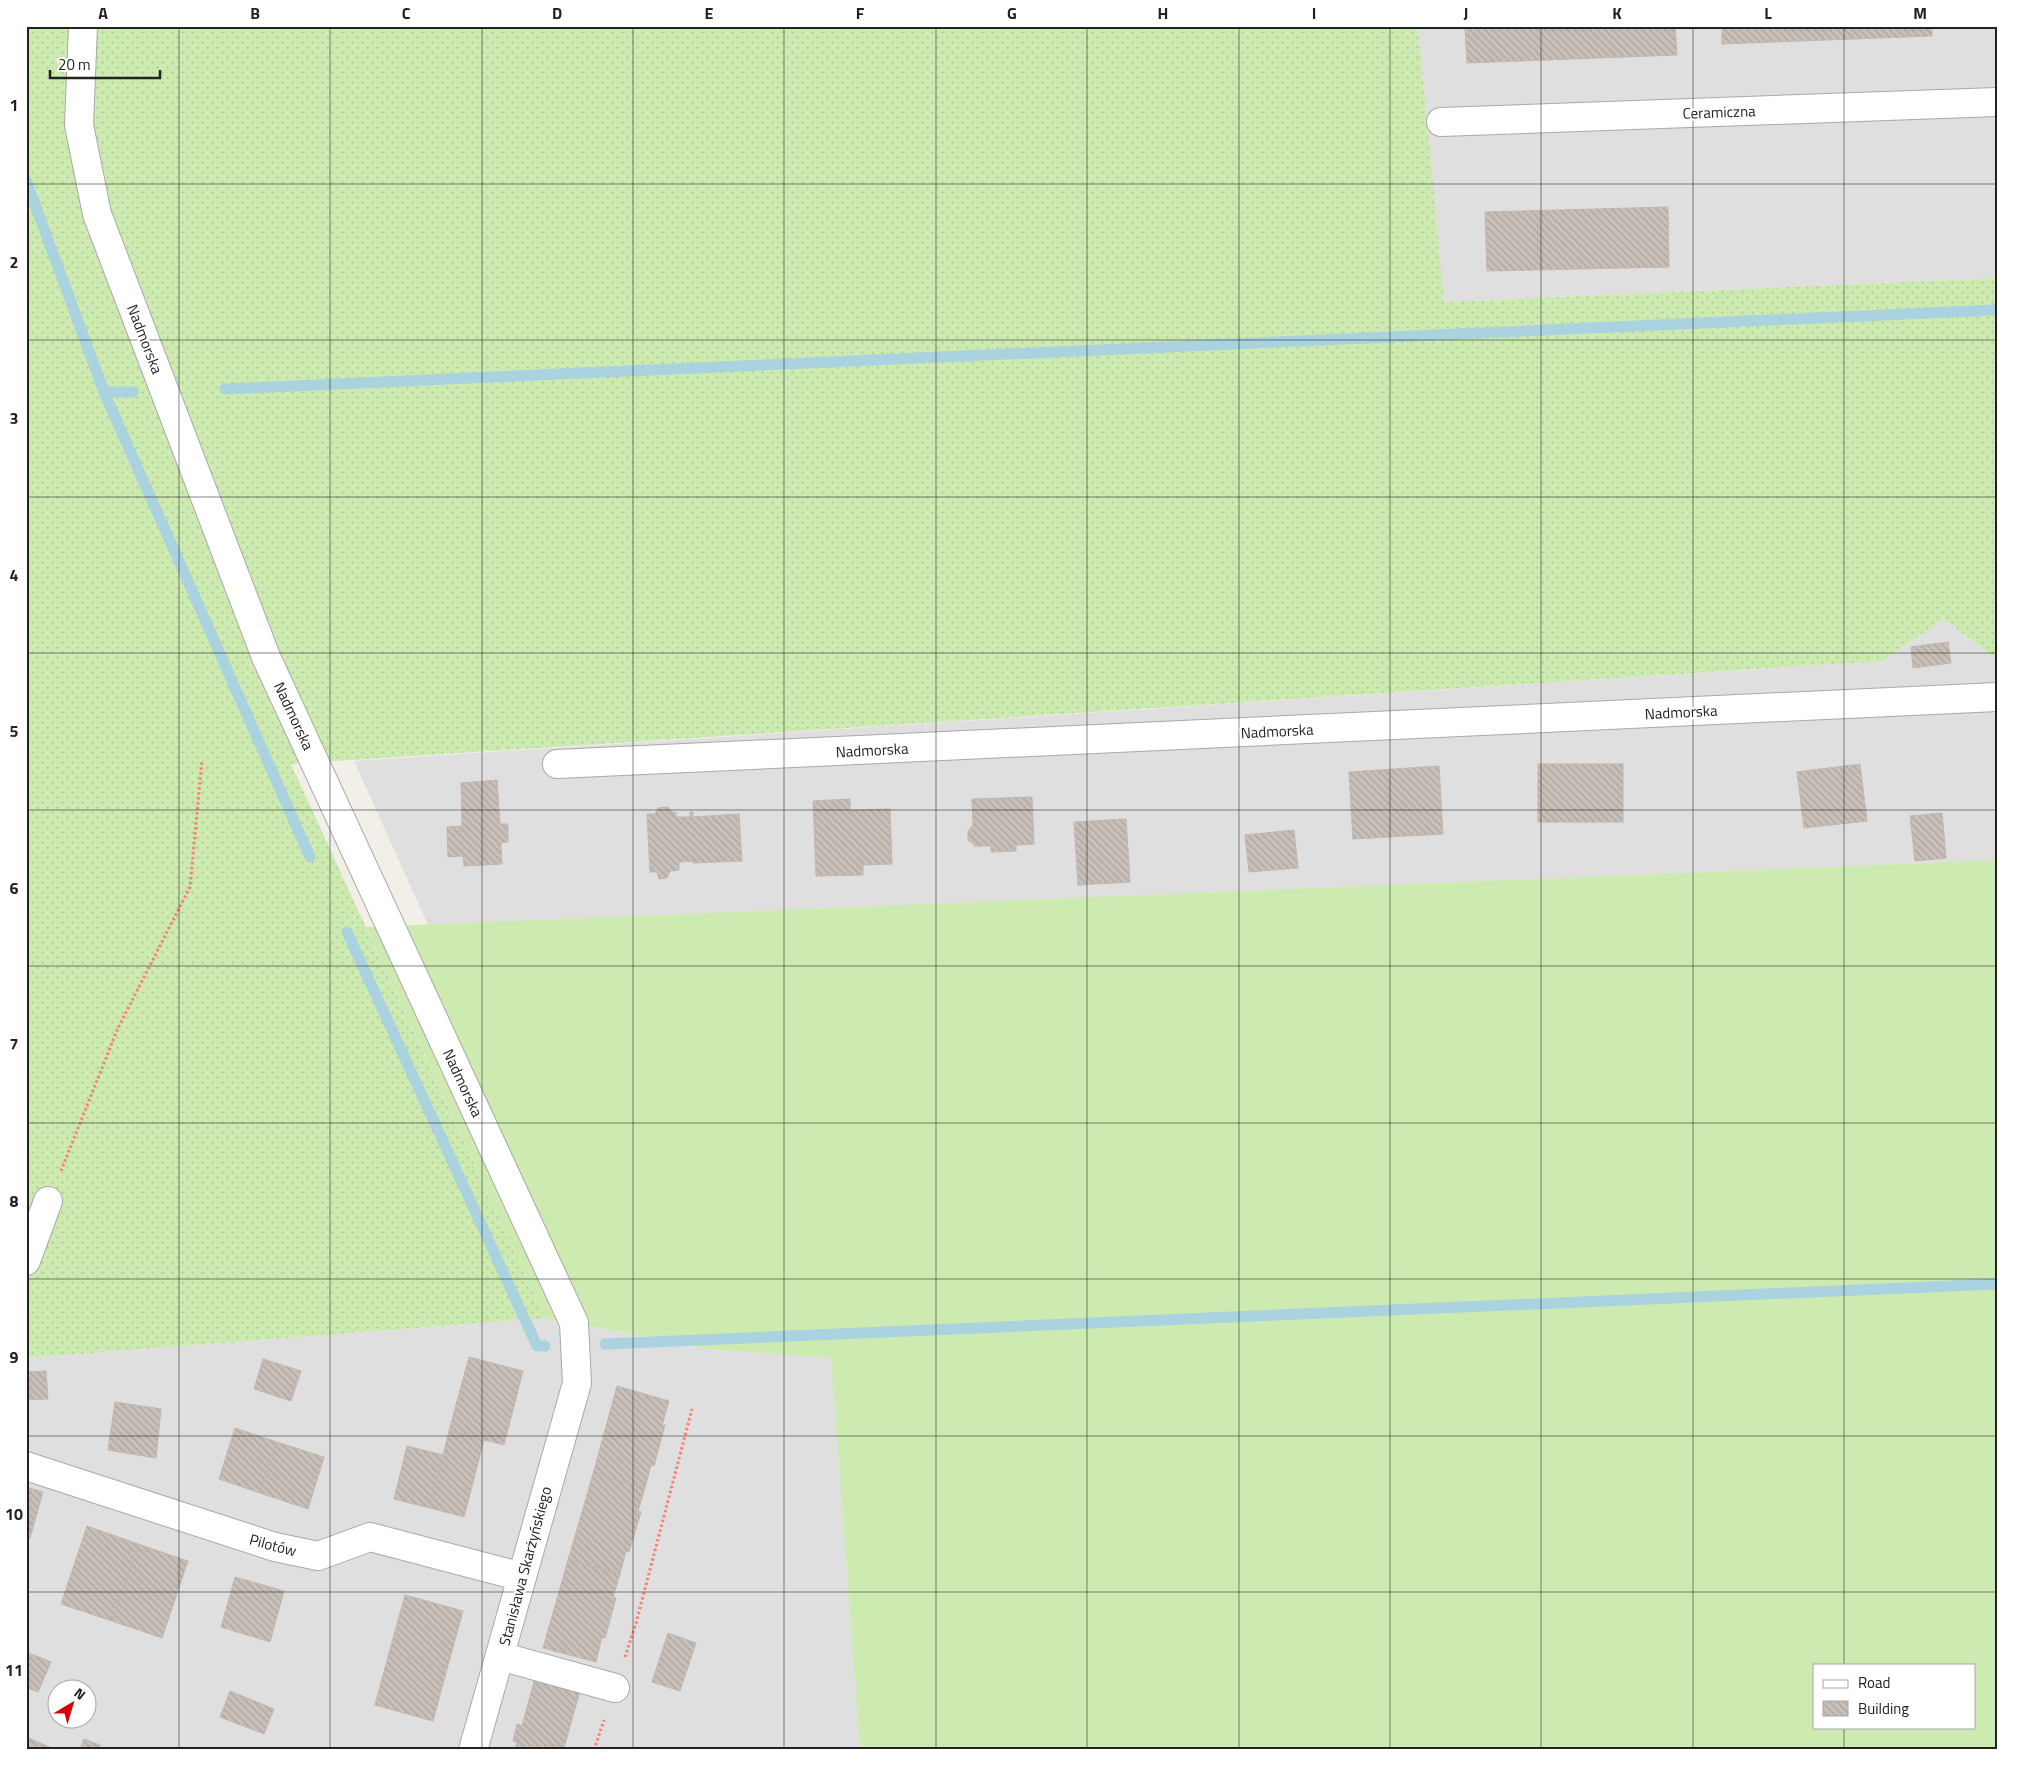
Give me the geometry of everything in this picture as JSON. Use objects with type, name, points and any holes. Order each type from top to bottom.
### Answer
[{"type":"street","name":"Nadmorska","points":[[83,26],[79,125],[97,214],[266,657],[574,1323],[576,1383]]},
{"type":"street","name":"Ceramiczna","points":[[1441,122],[1997,102]]},
{"type":"street","name":"Nadmorska","points":[[557,764],[1997,697]]},
{"type":"street","points":[[26,1262],[48,1200]]},
{"type":"street","name":"Stanisława Skarżyńskiego","points":[[473,1750],[576,1383]]},
{"type":"street","name":"Pilotów","points":[[26,1466],[275,1547],[318,1556],[370,1537],[522,1576]]},
{"type":"street","points":[[500,1656],[615,1688]]},
{"type":"path","points":[[48,1200],[118,1028],[190,887],[202,760]]},
{"type":"path","points":[[594,1750],[636,1623],[692,1409]]},
{"type":"shaded area","points":[[1418,26],[1997,26],[1997,278],[1443,302]]},
{"type":"shaded area","points":[[1944,619],[1997,660],[1997,860],[428,925],[354,761],[1882,661]]},
{"type":"shaded area","points":[[545,1318],[710,1349],[831,1357],[860,1750],[26,1750],[26,1358]]},
{"type":"green space","points":[[26,26],[1418,26],[1444,302],[1997,278],[1997,660],[1944,619],[1882,661],[291,764],[545,1318],[26,1358]]},
{"type":"green space","points":[[1997,860],[1997,1750],[860,1750],[831,1358],[710,1349],[545,1318],[366,927]]},
{"type":"building","points":[[1465,26],[1675,26],[1677,55],[1467,63]]},
{"type":"building","points":[[1722,26],[1932,26],[1932,36],[1722,44]]},
{"type":"building","points":[[1668,207],[1669,267],[1487,271],[1485,212]]},
{"type":"building","points":[[1948,642],[1951,663],[1913,668],[1911,647]]},
{"type":"building","points":[[1538,764],[1623,764],[1623,822],[1538,822]]},
{"type":"building","points":[[1860,764],[1867,821],[1804,828],[1797,772]]},
{"type":"building","points":[[1439,766],[1443,834],[1353,839],[1349,772]]},
{"type":"building","points":[[497,780],[500,824],[508,824],[508,842],[501,843],[502,864],[464,866],[463,856],[448,857],[447,827],[462,826],[461,783]]},
{"type":"building","points":[[1032,797],[1034,844],[1016,845],[1016,851],[991,852],[991,846],[974,846],[968,840],[968,831],[973,825],[972,799]]},
{"type":"building","points":[[850,799],[850,810],[890,809],[892,864],[863,865],[863,875],[816,876],[813,801]]},
{"type":"building","points":[[668,807],[673,813],[676,812],[676,817],[690,817],[690,812],[693,812],[693,817],[739,814],[742,861],[679,862],[679,870],[670,871],[667,878],[659,879],[657,872],[650,872],[647,814],[655,814],[658,808]]},
{"type":"building","points":[[1942,813],[1946,858],[1915,861],[1910,816]]},
{"type":"building","points":[[1126,819],[1130,882],[1078,885],[1074,822]]},
{"type":"building","points":[[1294,830],[1298,868],[1249,872],[1245,835]]},
{"type":"building","points":[[469,1357],[523,1371],[504,1445],[449,1431]]},
{"type":"building","points":[[263,1359],[301,1371],[291,1401],[254,1389]]},
{"type":"building","points":[[46,1371],[48,1399],[26,1400],[26,1372]]},
{"type":"building","points":[[617,1386],[669,1401],[654,1466],[651,1465],[645,1488],[593,1474]]},
{"type":"building","points":[[115,1402],[161,1409],[156,1458],[108,1450]]},
{"type":"building","points":[[235,1428],[277,1442],[260,1493],[219,1479]]},
{"type":"building","points":[[449,1431],[484,1440],[464,1517],[430,1508]]},
{"type":"building","points":[[277,1442],[324,1457],[308,1509],[260,1493]]},
{"type":"building","points":[[407,1446],[443,1455],[430,1508],[394,1499]]},
{"type":"building","points":[[593,1474],[645,1488],[638,1511],[641,1512],[629,1552],[626,1551],[620,1574],[568,1560]]},
{"type":"building","points":[[26,1487],[43,1492],[30,1538],[26,1537]]},
{"type":"building","points":[[87,1526],[138,1544],[112,1621],[61,1604]]},
{"type":"building","points":[[138,1544],[188,1561],[162,1638],[112,1621]]},
{"type":"building","points":[[568,1560],[620,1574],[613,1597],[616,1598],[605,1638],[602,1637],[596,1662],[543,1648]]},
{"type":"building","points":[[235,1577],[284,1591],[270,1642],[221,1627]]},
{"type":"building","points":[[405,1595],[463,1611],[447,1669],[389,1653]]},
{"type":"building","points":[[668,1633],[696,1643],[680,1691],[652,1682]]},
{"type":"building","points":[[26,1652],[51,1662],[38,1692],[26,1687]]},
{"type":"building","points":[[389,1653],[447,1669],[433,1721],[375,1705]]},
{"type":"building","points":[[535,1678],[580,1691],[564,1748],[570,1750],[515,1750],[517,1742],[513,1741],[517,1724],[522,1726]]},
{"type":"building","points":[[230,1691],[274,1709],[264,1734],[220,1717]]},
{"type":"building","points":[[26,1737],[52,1748],[51,1750],[26,1750]]},
{"type":"building","points":[[84,1739],[100,1745],[98,1750],[80,1750]]},
{"type":"waterway","points":[[26,180],[104,392],[310,857]]},
{"type":"waterway","points":[[225,389],[1994,310]]},
{"type":"waterway","points":[[104,392],[133,392]]},
{"type":"waterway","points":[[347,932],[537,1346],[545,1346]]},
{"type":"waterway","points":[[605,1344],[1997,1284]]}]
